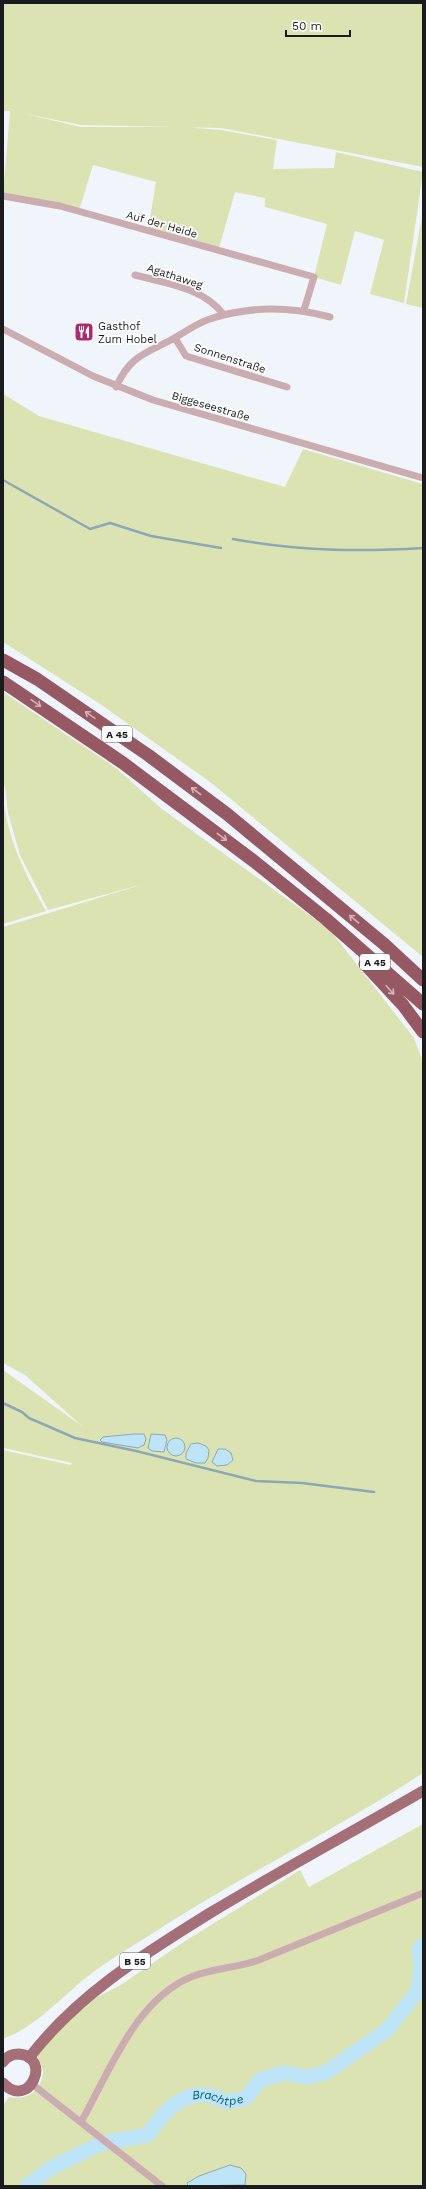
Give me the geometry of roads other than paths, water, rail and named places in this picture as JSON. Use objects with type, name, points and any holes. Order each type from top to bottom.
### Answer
[{"type":"highway","name":"A 45","points":[[3,660],[37,679],[70,701],[148,755],[227,814],[384,944],[423,980]]},
{"type":"highway","name":"A 45","points":[[3,682],[123,763],[255,862],[326,919],[423,1004]]},
{"type":"highway","points":[[326,919],[344,945],[390,990],[423,1032]]},
{"type":"main road","name":"B 55","points":[[29,2058],[53,2028],[90,1994],[135,1961],[257,1885],[423,1791]]},
{"type":"main road","points":[[3,2062],[11,2055],[17,2054],[29,2058],[36,2067],[35,2079],[32,2084],[22,2090],[4,2087]]},
{"type":"street","name":"Auf der Heide","points":[[3,196],[60,206],[314,277],[304,310]]},
{"type":"street","name":"Agathaweg","points":[[136,275],[193,291],[205,297],[224,315]]},
{"type":"street","points":[[116,387],[129,365],[206,321],[224,315],[240,311],[287,309],[304,310],[330,317]]},
{"type":"street","name":"Biggeseestraße","points":[[3,329],[116,387],[153,400],[423,478]]},
{"type":"street","name":"Sonnenstraße","points":[[175,338],[186,356],[287,387]]},
{"type":"street","points":[[81,2122],[127,2037],[143,2015],[175,1985],[190,1977],[206,1972],[243,1966],[423,1894]]},
{"type":"street","points":[[32,2084],[162,2186]]},
{"type":"water","points":[[144,1434],[146,1439],[144,1445],[138,1448],[102,1442],[100,1440],[103,1437]]},
{"type":"water","points":[[151,1434],[165,1435],[167,1440],[164,1452],[152,1451],[148,1448]]},
{"type":"water","points":[[176,1438],[182,1441],[185,1447],[182,1453],[176,1456],[170,1453],[167,1447],[170,1441]]},
{"type":"water","points":[[198,1443],[206,1446],[209,1450],[208,1458],[205,1463],[196,1463],[186,1459],[186,1453],[191,1444]]},
{"type":"water","points":[[218,1449],[225,1449],[231,1453],[233,1460],[227,1465],[217,1466],[212,1462]]},
{"type":"water","points":[[230,2165],[241,2168],[246,2174],[245,2185],[188,2186],[187,2183],[199,2176]]},
{"type":"waterway","points":[[3,480],[90,529],[110,523],[151,536],[221,548]]},
{"type":"waterway","points":[[233,539],[281,546],[328,550],[423,548]]},
{"type":"waterway","points":[[3,1403],[22,1412],[29,1418],[75,1438],[136,1451],[256,1481],[302,1483],[374,1492]]},
{"type":"waterway","name":"Brachtpe","points":[[27,2186],[51,2168],[102,2143],[148,2135],[166,2112],[173,2106],[189,2097],[208,2095],[225,2101],[233,2101],[246,2098],[260,2080],[283,2073],[307,2077],[325,2073],[386,2031],[418,1991],[421,1968],[419,1949],[423,1945]]},
{"type":"place","name":"Gasthof Zum Hobel","points":[[84,332]]}]
